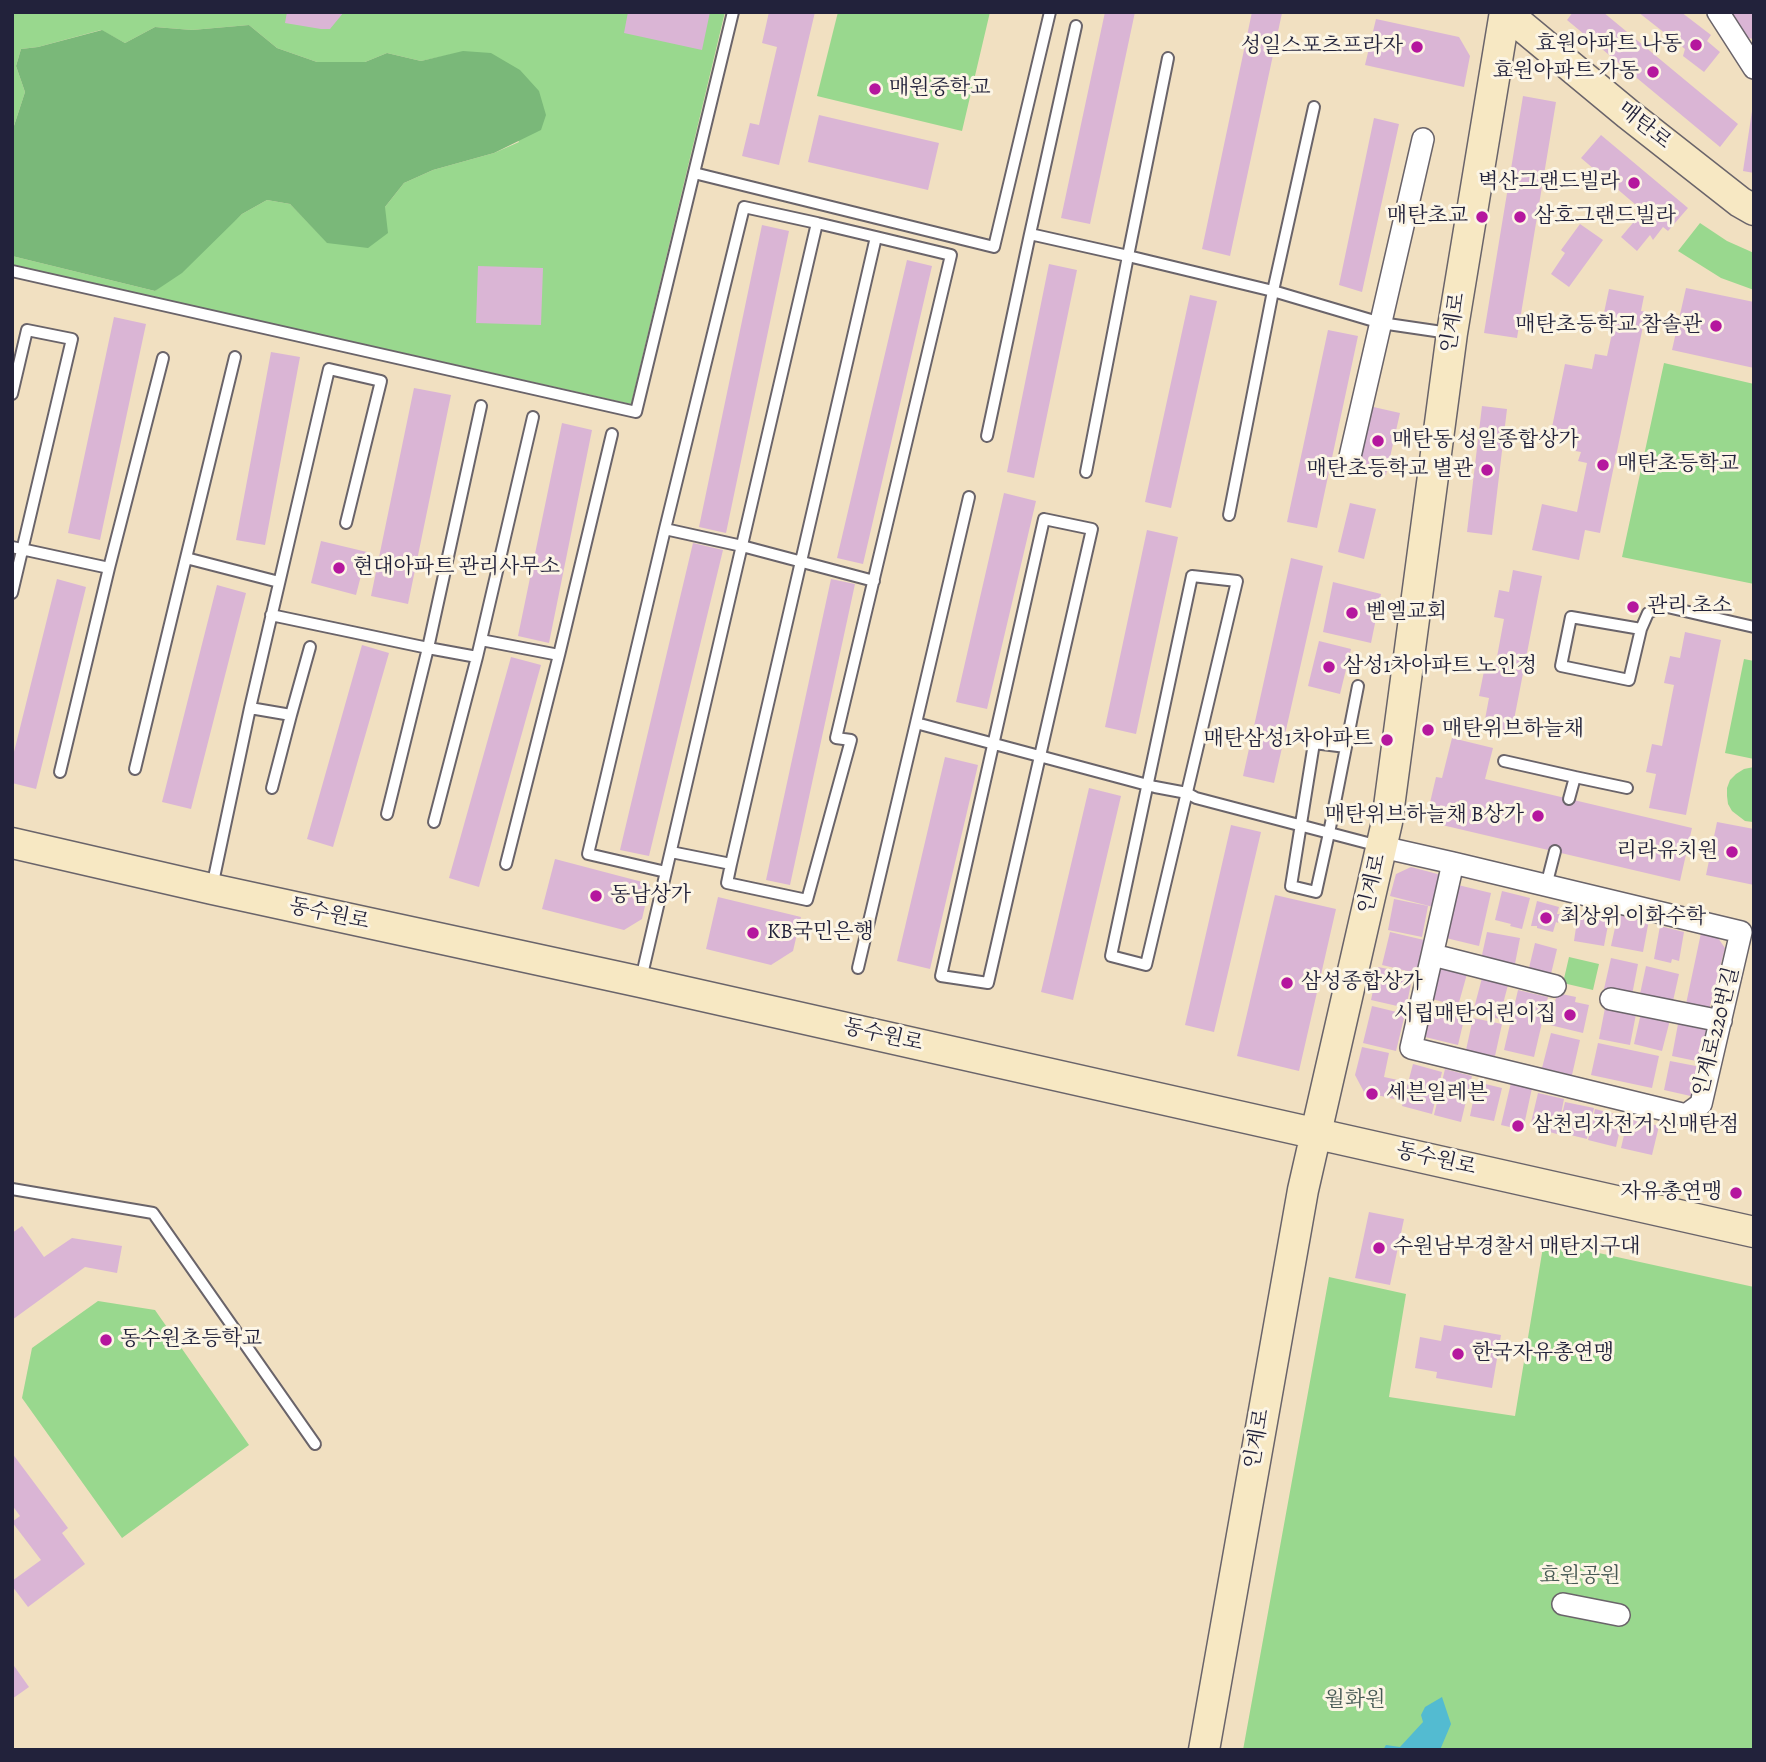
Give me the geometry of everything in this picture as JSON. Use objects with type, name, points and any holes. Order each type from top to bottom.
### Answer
[{"type":"street","name":"매탄로","points":[[1505,12],[1628,114],[1740,202],[1754,210]]},
{"type":"street","name":"인계로","points":[[1204,1750],[1315,1133],[1387,822],[1452,333],[1505,12]]},
{"type":"street","points":[[1718,12],[1754,68]]},
{"type":"street","points":[[1349,461],[1423,139]]},
{"type":"street","name":"동수원로","points":[[12,843],[1754,1232]]},
{"type":"street","name":"인계로220번길","points":[[1382,847],[1454,863],[1747,934],[1721,1021],[1702,1104],[1686,1115],[1410,1048],[1454,863]]},
{"type":"street","points":[[1433,955],[1555,986]]},
{"type":"street","points":[[1611,999],[1721,1021]]},
{"type":"street","points":[[1563,1604],[1619,1615]]},
{"type":"lane","points":[[12,271],[636,412],[733,12]]},
{"type":"lane","points":[[694,173],[994,247],[1050,12]]},
{"type":"lane","points":[[987,436],[1076,26]]},
{"type":"lane","points":[[1086,472],[1168,58]]},
{"type":"lane","points":[[1229,515],[1273,291],[1314,107]]},
{"type":"lane","points":[[666,872],[588,854],[744,207],[817,223],[876,237],[951,255],[836,738],[851,740],[807,900],[727,883],[876,237]]},
{"type":"lane","points":[[640,982],[817,223]]},
{"type":"lane","points":[[1030,233],[1273,291],[1381,323],[1452,333]]},
{"type":"lane","points":[[12,394],[27,330],[72,339],[17,548],[12,593]]},
{"type":"lane","points":[[135,769],[235,357]]},
{"type":"lane","points":[[60,772],[163,358]]},
{"type":"lane","points":[[212,889],[250,708],[329,369],[381,381],[346,523]]},
{"type":"lane","points":[[387,814],[428,648],[481,406]]},
{"type":"lane","points":[[434,822],[477,657],[533,417]]},
{"type":"lane","points":[[506,864],[612,434]]},
{"type":"lane","points":[[858,968],[969,497]]},
{"type":"lane","points":[[1044,519],[1092,529],[1040,756],[988,983],[941,976],[1044,519]]},
{"type":"lane","points":[[665,529],[742,546],[873,581]]},
{"type":"lane","points":[[17,548],[109,568]]},
{"type":"lane","points":[[186,558],[279,582]]},
{"type":"lane","points":[[1192,576],[1237,581],[1146,965],[1111,956],[1147,784],[1192,576]]},
{"type":"lane","points":[[1641,629],[1571,617],[1561,666],[1629,680],[1641,629],[1648,613],[1663,606],[1754,626]]},
{"type":"lane","points":[[271,615],[477,657]]},
{"type":"lane","points":[[481,640],[559,655]]},
{"type":"lane","points":[[272,788],[310,647]]},
{"type":"lane","points":[[1346,747],[1314,743],[1292,886],[1316,892],[1329,833],[1346,747],[1358,686]]},
{"type":"lane","points":[[250,708],[291,715]]},
{"type":"lane","points":[[916,723],[1382,847]]},
{"type":"lane","points":[[1504,761],[1627,788]]},
{"type":"lane","points":[[1569,799],[1575,777]]},
{"type":"lane","points":[[1546,886],[1555,851]]},
{"type":"lane","points":[[671,852],[731,864]]},
{"type":"lane","points":[[12,1189],[153,1213],[315,1444]]},
{"type":"green space","points":[[12,12],[725,12],[631,404],[12,265],[12,256],[155,291],[242,214],[267,200],[290,204],[327,242],[385,207],[404,183],[433,170],[494,153],[519,142],[463,52],[421,61],[387,53],[365,62],[317,62],[277,48],[249,25],[192,30],[155,27],[125,43],[101,30],[21,49],[16,66],[25,92],[12,132]]},
{"type":"green space","points":[[838,12],[990,12],[962,131],[817,96]]},
{"type":"green space","points":[[249,25],[277,48],[317,62],[365,62],[387,53],[421,61],[463,51],[491,53],[520,70],[539,91],[546,115],[541,130],[494,153],[433,170],[404,183],[385,207],[388,233],[368,248],[327,243],[290,204],[267,200],[242,214],[182,273],[155,291],[12,256],[12,132],[25,92],[16,66],[21,49],[102,30],[125,43],[155,27],[192,30]]},
{"type":"green space","points":[[1700,223],[1727,241],[1754,253],[1754,290],[1721,278],[1678,251]]},
{"type":"green space","points":[[1664,363],[1754,384],[1754,584],[1622,557]]},
{"type":"green space","points":[[1744,659],[1754,661],[1754,759],[1725,753]]},
{"type":"green space","points":[[1754,767],[1753,822],[1745,821],[1732,811],[1728,804],[1727,788],[1736,774]]},
{"type":"green space","points":[[1569,957],[1599,964],[1593,990],[1563,983]]},
{"type":"green space","name":"효원공원","points":[[1544,1241],[1754,1287],[1754,1750],[1243,1750],[1329,1277],[1406,1294],[1389,1397],[1515,1416]]},
{"type":"green space","points":[[98,1301],[155,1310],[249,1445],[122,1538],[22,1398],[32,1348]]},
{"type":"water","points":[[1442,1697],[1451,1724],[1440,1750],[1383,1750],[1386,1745],[1400,1747],[1423,1722],[1421,1715],[1425,1707]]},
{"type":"building","points":[[287,12],[344,12],[330,29],[321,29],[285,23]]},
{"type":"building","points":[[628,12],[710,12],[702,50],[624,33]]},
{"type":"building","points":[[769,12],[815,12],[779,165],[742,156],[750,123],[759,125],[777,47],[762,43]]},
{"type":"building","points":[[1105,12],[1135,12],[1090,224],[1061,218]]},
{"type":"building","points":[[1252,12],[1282,13],[1230,256],[1202,249]]},
{"type":"building","name":"효원아파트 가동","points":[[1573,12],[1603,12],[1738,124],[1720,147],[1567,20]]},
{"type":"building","name":"효원아파트 나동","points":[[1638,12],[1681,12],[1711,35],[1707,41],[1720,52],[1704,72],[1683,56],[1685,49]]},
{"type":"building","points":[[1731,12],[1754,12],[1754,39],[1742,37]]},
{"type":"building","name":"성일스포츠프라자","points":[[1376,19],[1459,37],[1470,56],[1464,87],[1365,65]]},
{"type":"building","name":"삼호그랜드빌라","points":[[1523,96],[1556,102],[1517,338],[1484,333]]},
{"type":"building","points":[[1754,111],[1754,173],[1743,171]]},
{"type":"building","points":[[819,115],[939,143],[928,190],[808,162]]},
{"type":"building","points":[[1374,118],[1399,124],[1362,292],[1339,285]]},
{"type":"building","name":"벽산그랜드빌라","points":[[1601,135],[1688,208],[1668,231],[1663,227],[1653,240],[1650,235],[1637,251],[1621,237],[1643,211],[1581,158]]},
{"type":"building","name":"삼호그랜드빌라","points":[[1580,224],[1603,240],[1569,287],[1551,274],[1565,253],[1561,250]]},
{"type":"building","points":[[762,225],[789,231],[726,533],[699,527]]},
{"type":"building","points":[[907,260],[932,266],[863,564],[837,558]]},
{"type":"building","points":[[1049,264],[1077,270],[1034,478],[1007,472]]},
{"type":"building","points":[[478,266],[543,268],[541,325],[476,323]]},
{"type":"building","name":"매탄초등학교 참솔관","points":[[1686,288],[1754,302],[1754,368],[1672,350]]},
{"type":"building","name":"매탄초등학교","points":[[1609,289],[1644,296],[1641,311],[1646,312],[1600,533],[1585,530],[1579,560],[1532,550],[1542,504],[1577,512],[1587,463],[1578,461],[1581,452],[1570,450],[1573,437],[1551,432],[1565,364],[1592,369],[1595,354],[1607,356],[1613,329],[1601,327]]},
{"type":"building","points":[[1190,295],[1217,301],[1171,508],[1145,502]]},
{"type":"building","points":[[114,317],[146,324],[100,540],[68,533]]},
{"type":"building","points":[[1328,330],[1358,336],[1317,528],[1287,522]]},
{"type":"building","points":[[271,352],[300,357],[265,545],[236,540]]},
{"type":"building","points":[[414,388],[451,395],[408,604],[371,596]]},
{"type":"building","name":"매탄동 성일종합상가","points":[[1369,406],[1400,413],[1386,475],[1356,468]]},
{"type":"building","name":"매탄초등학교 별관","points":[[1482,406],[1507,409],[1492,535],[1467,532]]},
{"type":"building","points":[[562,423],[592,430],[549,643],[518,636]]},
{"type":"building","points":[[1004,493],[1036,501],[987,709],[956,702]]},
{"type":"building","points":[[1350,503],[1376,509],[1364,559],[1338,552]]},
{"type":"building","points":[[1147,530],[1178,537],[1136,734],[1105,727]]},
{"type":"building","name":"현대아파트 관리사무소","points":[[321,541],[367,552],[356,595],[311,583]]},
{"type":"building","points":[[693,543],[723,550],[649,856],[620,850]]},
{"type":"building","points":[[1291,558],[1323,566],[1274,783],[1243,776]]},
{"type":"building","points":[[1513,570],[1542,576],[1511,735],[1483,730],[1489,698],[1479,696],[1484,671],[1494,673],[1504,619],[1494,617],[1499,590],[1509,592]]},
{"type":"building","points":[[57,579],[86,587],[36,789],[12,783],[12,760]]},
{"type":"building","points":[[831,579],[855,584],[790,885],[766,880]]},
{"type":"building","name":"벧엘교회","points":[[1333,582],[1381,594],[1371,643],[1323,632]]},
{"type":"building","points":[[217,585],[246,593],[191,809],[162,802]]},
{"type":"building","name":"관리 초소","points":[[1628,601],[1639,604],[1638,613],[1626,611]]},
{"type":"building","points":[[1685,632],[1721,640],[1686,815],[1649,808],[1656,774],[1646,772],[1652,744],[1662,746],[1674,685],[1664,683],[1670,656],[1680,658]]},
{"type":"building","name":"삼성1차아파트 노인정","points":[[1319,641],[1351,649],[1340,694],[1308,686]]},
{"type":"building","points":[[362,645],[389,653],[333,847],[307,839]]},
{"type":"building","points":[[511,657],[541,665],[479,887],[449,878]]},
{"type":"building","name":"매탄위브하늘채 B상가","points":[[1452,738],[1493,748],[1485,779],[1692,828],[1680,881],[1442,825],[1429,807],[1436,777],[1442,778]]},
{"type":"building","points":[[945,757],[978,765],[930,969],[897,961]]},
{"type":"building","points":[[1089,788],[1121,796],[1073,1000],[1041,992]]},
{"type":"building","name":"리라유치원","points":[[1717,822],[1754,829],[1754,885],[1706,875]]},
{"type":"building","points":[[1231,825],[1261,832],[1214,1032],[1185,1025]]},
{"type":"building","name":"동남상가","points":[[555,859],[650,884],[642,919],[624,930],[542,909]]},
{"type":"building","points":[[1411,867],[1445,876],[1437,908],[1390,896],[1396,874]]},
{"type":"building","points":[[1458,885],[1491,893],[1479,946],[1446,938]]},
{"type":"building","points":[[1502,891],[1530,898],[1522,929],[1495,920]]},
{"type":"building","name":"삼성종합상가","points":[[1275,895],[1336,909],[1299,1071],[1237,1056]]},
{"type":"building","name":"KB국민은행","points":[[718,897],[801,917],[793,951],[771,965],[706,949]]},
{"type":"building","points":[[1394,899],[1428,906],[1422,937],[1388,930]]},
{"type":"building","name":"최상위 이화수학","points":[[1537,901],[1559,907],[1558,923],[1556,922],[1553,932],[1531,926]]},
{"type":"building","points":[[1578,914],[1609,920],[1604,946],[1574,941]]},
{"type":"building","points":[[1618,914],[1649,920],[1643,952],[1611,946]]},
{"type":"building","points":[[1660,926],[1684,932],[1679,961],[1672,959],[1671,963],[1654,959]]},
{"type":"building","points":[[1390,932],[1424,940],[1416,973],[1382,965]]},
{"type":"building","points":[[1487,932],[1520,938],[1514,969],[1493,965],[1482,955]]},
{"type":"building","points":[[1701,933],[1718,938],[1725,948],[1709,1010],[1686,1004]]},
{"type":"building","points":[[1535,943],[1557,949],[1550,978],[1528,972]]},
{"type":"building","points":[[1611,958],[1638,964],[1632,995],[1604,989]]},
{"type":"building","points":[[1646,966],[1679,974],[1673,1001],[1640,994]]},
{"type":"building","points":[[1378,967],[1413,974],[1406,1008],[1371,1000]]},
{"type":"building","points":[[1441,967],[1467,974],[1458,1006],[1432,999]]},
{"type":"building","points":[[1482,978],[1508,985],[1499,1019],[1473,1012]]},
{"type":"building","points":[[1518,990],[1548,997],[1534,1057],[1504,1050]]},
{"type":"building","name":"시립매탄어린이집","points":[[1557,993],[1576,997],[1575,1002],[1589,1005],[1583,1033],[1550,1025]]},
{"type":"building","points":[[1606,1003],[1637,1009],[1630,1045],[1599,1039]]},
{"type":"building","points":[[1432,1004],[1466,1011],[1458,1045],[1425,1037]]},
{"type":"building","points":[[1372,1006],[1405,1014],[1396,1051],[1363,1043]]},
{"type":"building","points":[[1641,1013],[1670,1020],[1662,1051],[1634,1044]]},
{"type":"building","points":[[1473,1018],[1502,1024],[1495,1056],[1466,1050]]},
{"type":"building","points":[[1678,1024],[1708,1030],[1701,1062],[1672,1056]]},
{"type":"building","points":[[1551,1033],[1580,1040],[1572,1075],[1542,1068]]},
{"type":"building","points":[[1598,1043],[1659,1056],[1652,1088],[1591,1075]]},
{"type":"building","points":[[1362,1047],[1389,1053],[1384,1077],[1398,1080],[1394,1099],[1364,1092],[1355,1075]]},
{"type":"building","points":[[1670,1061],[1701,1067],[1695,1097],[1664,1090]]},
{"type":"building","points":[[1413,1064],[1442,1072],[1432,1114],[1402,1106]]},
{"type":"building","points":[[1445,1069],[1472,1076],[1461,1122],[1434,1115]]},
{"type":"building","points":[[1477,1082],[1502,1088],[1494,1121],[1470,1116]]},
{"type":"building","points":[[1511,1083],[1532,1088],[1523,1130],[1501,1125]]},
{"type":"building","points":[[1538,1093],[1564,1099],[1557,1134],[1530,1127]]},
{"type":"building","points":[[1565,1102],[1594,1108],[1587,1139],[1558,1132]]},
{"type":"building","points":[[1595,1109],[1623,1116],[1616,1147],[1588,1140]]},
{"type":"building","points":[[1628,1118],[1659,1126],[1652,1155],[1621,1148]]},
{"type":"building","name":"수원남부경찰서 매탄지구대","points":[[1369,1212],[1404,1219],[1390,1285],[1355,1278]]},
{"type":"building","points":[[22,1226],[44,1257],[72,1238],[122,1246],[117,1273],[85,1267],[12,1320],[12,1233]]},
{"type":"building","name":"한국자유총연맹","points":[[1444,1325],[1501,1335],[1492,1388],[1436,1378],[1437,1372],[1415,1368],[1420,1337],[1441,1341]]},
{"type":"building","points":[[12,1453],[68,1528],[62,1533],[85,1564],[28,1607],[12,1586],[12,1581],[41,1560],[12,1522],[20,1516],[12,1505]]},
{"type":"building","points":[[12,1663],[29,1687],[12,1699]]},
{"type":"place","name":"효원아파트 나동","points":[[1696,45]]},
{"type":"place","name":"성일스포츠프라자","points":[[1417,47]]},
{"type":"place","name":"효원아파트 가동","points":[[1653,72]]},
{"type":"place","name":"매원중학교","points":[[875,89]]},
{"type":"place","name":"벽산그랜드빌라","points":[[1634,183]]},
{"type":"place","name":"매탄초교","points":[[1482,217]]},
{"type":"place","name":"삼호그랜드빌라","points":[[1520,217]]},
{"type":"place","name":"매탄초등학교 참솔관","points":[[1716,326]]},
{"type":"place","name":"매탄동 성일종합상가","points":[[1378,441]]},
{"type":"place","name":"매탄초등학교","points":[[1603,465]]},
{"type":"place","name":"매탄초등학교 별관","points":[[1487,470]]},
{"type":"place","name":"현대아파트 관리사무소","points":[[339,568]]},
{"type":"place","name":"관리 초소","points":[[1633,607]]},
{"type":"place","name":"벧엘교회","points":[[1352,613]]},
{"type":"place","name":"삼성1차아파트 노인정","points":[[1329,667]]},
{"type":"place","name":"매탄위브하늘채","points":[[1428,730]]},
{"type":"place","name":"매탄삼성1차아파트","points":[[1387,740]]},
{"type":"place","name":"매탄위브하늘채 B상가","points":[[1538,816]]},
{"type":"place","name":"리라유치원","points":[[1732,852]]},
{"type":"place","name":"동남상가","points":[[596,896]]},
{"type":"place","name":"최상위 이화수학","points":[[1546,918]]},
{"type":"place","name":"KB국민은행","points":[[753,933]]},
{"type":"place","name":"삼성종합상가","points":[[1287,983]]},
{"type":"place","name":"시립매탄어린이집","points":[[1570,1015]]},
{"type":"place","name":"세븐일레븐","points":[[1372,1094]]},
{"type":"place","name":"삼천리자전거 신매탄점","points":[[1518,1126]]},
{"type":"place","name":"자유총연맹","points":[[1736,1193]]},
{"type":"place","name":"수원남부경찰서 매탄지구대","points":[[1379,1248]]},
{"type":"place","name":"동수원초등학교","points":[[106,1340]]},
{"type":"place","name":"한국자유총연맹","points":[[1458,1354]]},
{"type":"park label","name":"월화원","points":[[1355,1701]]}]
